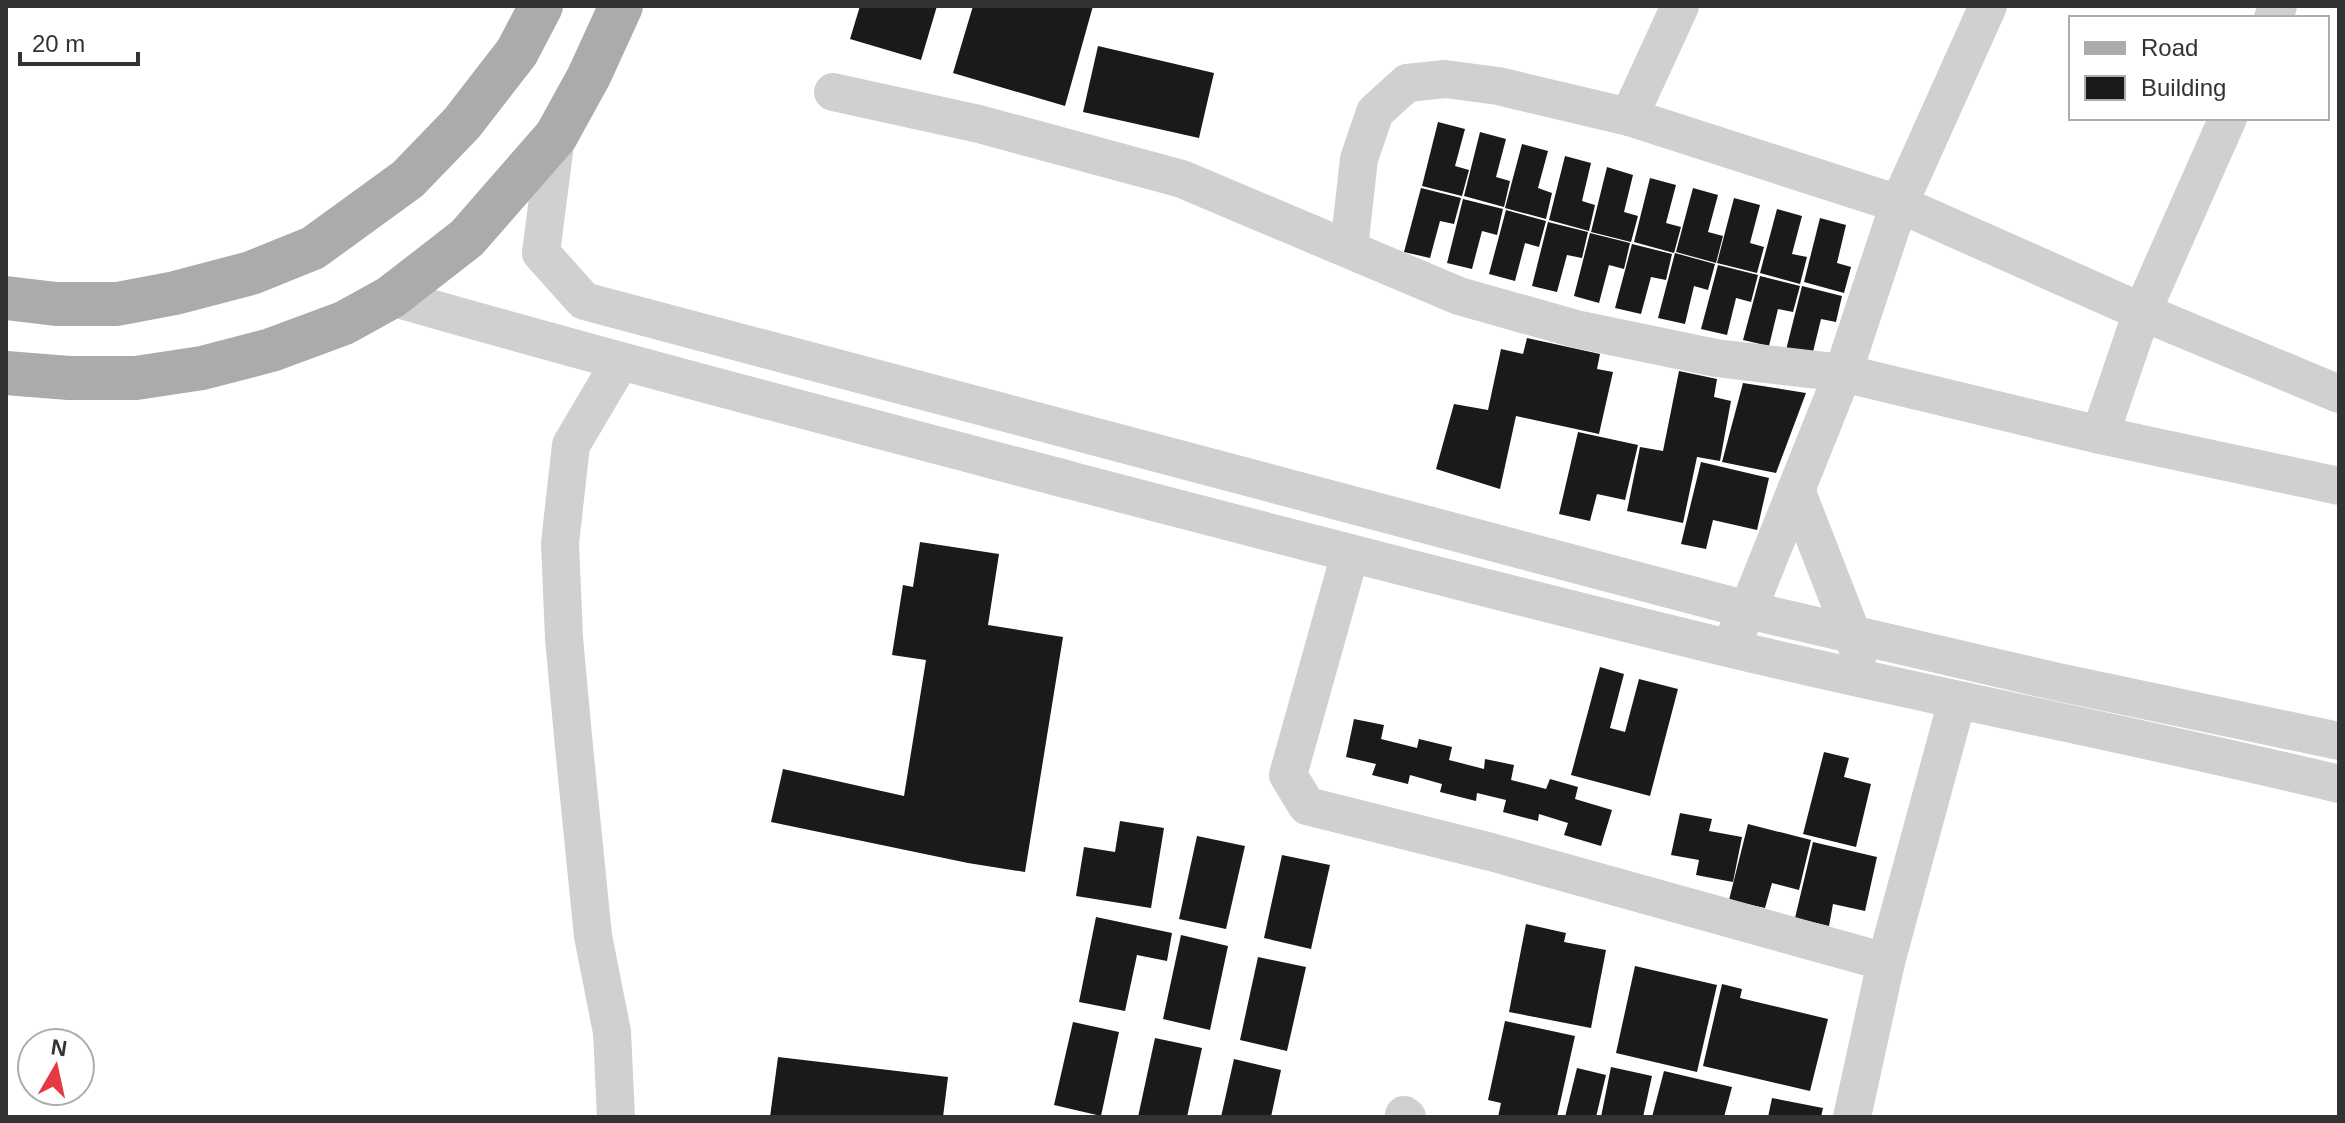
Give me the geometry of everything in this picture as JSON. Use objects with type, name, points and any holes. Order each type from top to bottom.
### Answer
[{"type":"main road","points":[[6,298],[56,304],[117,304],[251,273],[313,248],[408,179],[462,123],[517,52],[541,6]]},
{"type":"main road","points":[[6,373],[69,378],[136,378],[202,368],[271,350],[344,323],[391,297],[467,238],[556,136],[589,76],[621,6]]},
{"type":"street","points":[[1629,117],[1680,6]]},
{"type":"street","points":[[1728,648],[1748,610],[1843,373],[1899,204],[1988,6]]},
{"type":"street","points":[[1349,248],[1359,159],[1375,112],[1407,83],[1445,79],[1498,86],[1629,117],[1899,204],[2142,312],[2339,394]]},
{"type":"street","points":[[833,92],[979,124],[1182,179],[1459,296],[1576,329],[1716,358],[1843,373],[2100,435],[2339,486]]},
{"type":"street","points":[[2100,435],[2142,312],[2227,120]]},
{"type":"street","points":[[556,136],[541,253],[584,301],[1748,610],[2058,682],[2339,741]]},
{"type":"street","points":[[391,297],[620,362],[1350,554],[1728,648],[1957,701],[2337,774]]},
{"type":"street","points":[[616,1117],[612,1032],[593,936],[574,747],[564,638],[560,543],[571,445],[620,362]]},
{"type":"street","points":[[1796,490],[1854,635],[1868,681]]},
{"type":"street","points":[[1350,554],[1288,775],[1307,806],[1491,852],[1886,962]]},
{"type":"street","points":[[1852,1117],[1886,962],[1957,701]]},
{"type":"building","points":[[860,6],[937,6],[921,60],[850,39]]},
{"type":"building","points":[[973,6],[1093,6],[1065,106],[953,73]]},
{"type":"building","points":[[1098,46],[1214,73],[1199,138],[1083,112]]},
{"type":"building","points":[[1438,122],[1465,129],[1455,166],[1469,170],[1462,196],[1422,186]]},
{"type":"building","points":[[1480,132],[1506,139],[1496,177],[1510,181],[1504,207],[1464,196]]},
{"type":"building","points":[[1522,144],[1548,151],[1538,188],[1552,193],[1546,219],[1505,208]]},
{"type":"building","points":[[1565,156],[1591,163],[1582,201],[1595,205],[1589,231],[1549,220]]},
{"type":"building","points":[[1607,167],[1633,175],[1624,212],[1638,216],[1631,242],[1591,232]]},
{"type":"building","points":[[1650,178],[1676,185],[1666,223],[1681,227],[1674,253],[1634,242]]},
{"type":"building","points":[[1421,188],[1461,198],[1454,224],[1440,221],[1430,258],[1404,252]]},
{"type":"building","points":[[1693,188],[1718,195],[1708,232],[1723,236],[1716,263],[1676,252]]},
{"type":"building","points":[[1734,198],[1760,205],[1750,243],[1764,247],[1757,273],[1717,263]]},
{"type":"building","points":[[1463,199],[1503,209],[1497,235],[1482,231],[1472,269],[1447,263]]},
{"type":"building","points":[[1777,209],[1802,216],[1792,254],[1807,257],[1800,284],[1760,273]]},
{"type":"building","points":[[1506,210],[1546,221],[1539,247],[1525,243],[1515,281],[1489,274]]},
{"type":"building","points":[[1820,218],[1846,225],[1837,263],[1851,267],[1844,293],[1804,282]]},
{"type":"building","points":[[1548,222],[1588,232],[1582,258],[1567,255],[1557,292],[1532,286]]},
{"type":"building","points":[[1590,233],[1630,243],[1624,269],[1609,265],[1599,303],[1574,296]]},
{"type":"building","points":[[1632,244],[1672,254],[1666,280],[1651,277],[1641,314],[1615,308]]},
{"type":"building","points":[[1675,253],[1715,264],[1708,290],[1694,286],[1685,324],[1658,318]]},
{"type":"building","points":[[1718,265],[1758,275],[1751,302],[1736,298],[1727,335],[1701,329]]},
{"type":"building","points":[[1760,276],[1800,286],[1793,312],[1778,309],[1769,346],[1743,340]]},
{"type":"building","points":[[1802,286],[1842,296],[1836,322],[1821,319],[1812,356],[1786,350]]},
{"type":"building","points":[[1527,338],[1600,354],[1597,369],[1613,372],[1599,434],[1516,416],[1500,489],[1436,469],[1454,404],[1488,410],[1501,349],[1523,354]]},
{"type":"building","points":[[1679,371],[1717,379],[1714,397],[1731,401],[1720,461],[1697,457],[1683,523],[1627,511],[1640,447],[1663,451]]},
{"type":"building","points":[[1743,383],[1806,393],[1776,473],[1722,462]]},
{"type":"building","points":[[1578,432],[1638,445],[1625,500],[1597,494],[1590,521],[1559,514]]},
{"type":"building","points":[[1701,462],[1769,478],[1757,530],[1713,520],[1706,549],[1681,544]]},
{"type":"building","points":[[920,542],[999,554],[988,625],[1063,637],[1025,872],[771,822],[783,769],[904,796],[926,660],[892,655],[903,585],[913,587]]},
{"type":"building","points":[[1600,667],[1624,674],[1610,728],[1625,732],[1639,679],[1678,689],[1650,796],[1571,775]]},
{"type":"building","points":[[1354,719],[1384,725],[1381,739],[1417,748],[1419,739],[1452,747],[1449,760],[1484,769],[1485,759],[1514,765],[1511,780],[1546,789],[1550,779],[1578,787],[1575,799],[1612,810],[1601,846],[1564,835],[1568,823],[1539,814],[1538,821],[1503,812],[1506,800],[1477,793],[1476,801],[1440,792],[1442,784],[1410,775],[1408,784],[1372,775],[1376,764],[1346,757]]},
{"type":"building","points":[[1824,752],[1849,758],[1844,777],[1871,784],[1856,847],[1803,834]]},
{"type":"building","points":[[1680,813],[1712,819],[1709,831],[1742,837],[1733,882],[1696,875],[1699,860],[1671,855]]},
{"type":"building","points":[[1120,821],[1164,828],[1151,908],[1076,896],[1084,847],[1115,852]]},
{"type":"building","points":[[1748,824],[1811,840],[1799,890],[1772,883],[1765,908],[1729,900]]},
{"type":"building","points":[[1197,836],[1245,846],[1226,929],[1179,919]]},
{"type":"building","points":[[1813,842],[1877,857],[1865,911],[1833,904],[1829,926],[1795,918]]},
{"type":"building","points":[[1282,855],[1330,865],[1311,949],[1264,938]]},
{"type":"building","points":[[1096,917],[1172,933],[1167,961],[1137,955],[1125,1011],[1079,1002]]},
{"type":"building","points":[[1526,924],[1566,933],[1564,942],[1606,950],[1591,1028],[1509,1012]]},
{"type":"building","points":[[1181,935],[1228,946],[1210,1030],[1163,1019]]},
{"type":"building","points":[[1258,957],[1306,967],[1287,1051],[1240,1040]]},
{"type":"building","points":[[1635,966],[1717,985],[1697,1072],[1616,1053]]},
{"type":"building","points":[[1722,984],[1742,989],[1740,998],[1828,1019],[1810,1091],[1703,1066]]},
{"type":"building","points":[[1505,1021],[1575,1036],[1557,1117],[1498,1117],[1501,1103],[1488,1100]]},
{"type":"building","points":[[1073,1022],[1119,1032],[1101,1116],[1054,1105]]},
{"type":"building","points":[[1155,1038],[1202,1048],[1187,1117],[1138,1117]]},
{"type":"building","points":[[778,1057],[948,1077],[943,1117],[770,1117]]},
{"type":"building","points":[[1234,1059],[1281,1070],[1271,1117],[1221,1117]]},
{"type":"building","points":[[1611,1067],[1652,1076],[1643,1117],[1601,1117]]},
{"type":"building","points":[[1577,1068],[1606,1075],[1596,1117],[1565,1117]]},
{"type":"building","points":[[1664,1071],[1732,1087],[1724,1117],[1652,1117]]},
{"type":"building","points":[[1772,1098],[1823,1108],[1821,1117],[1768,1117]]}]
